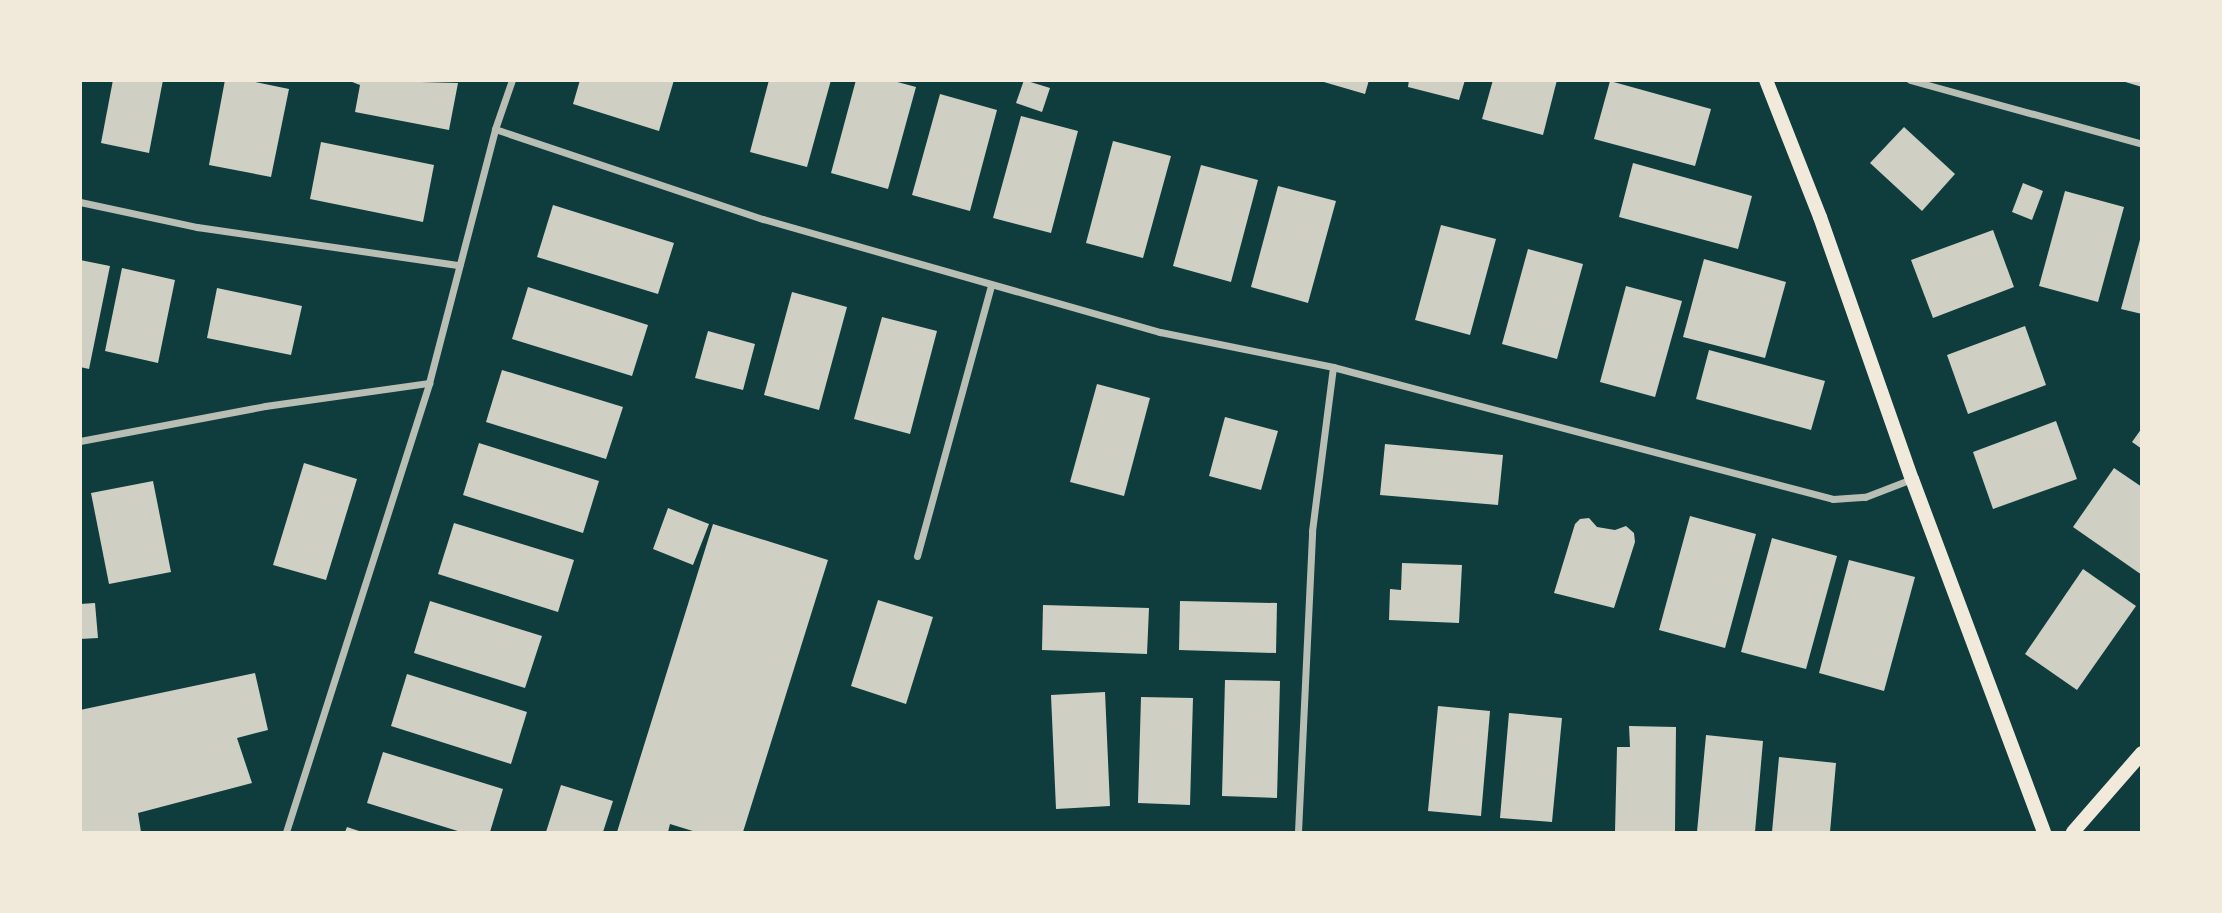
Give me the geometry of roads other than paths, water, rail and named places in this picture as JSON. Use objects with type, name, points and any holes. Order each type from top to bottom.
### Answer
[{"type":"main road","points":[[1766,80],[1820,217],[1912,478],[2044,832]]},
{"type":"main road","points":[[2073,832],[2141,753]]},
{"type":"street","points":[[286,832],[429,383],[495,129],[512,80]]},
{"type":"street","points":[[1910,80],[2141,144]]},
{"type":"street","points":[[495,129],[763,219],[1160,332],[1333,367],[1833,499],[1865,497],[1912,478]]},
{"type":"street","points":[[80,202],[197,227],[459,265]]},
{"type":"street","points":[[917,556],[991,285]]},
{"type":"street","points":[[1298,832],[1312,531],[1333,367]]},
{"type":"street","points":[[80,441],[265,406],[429,383]]}]
